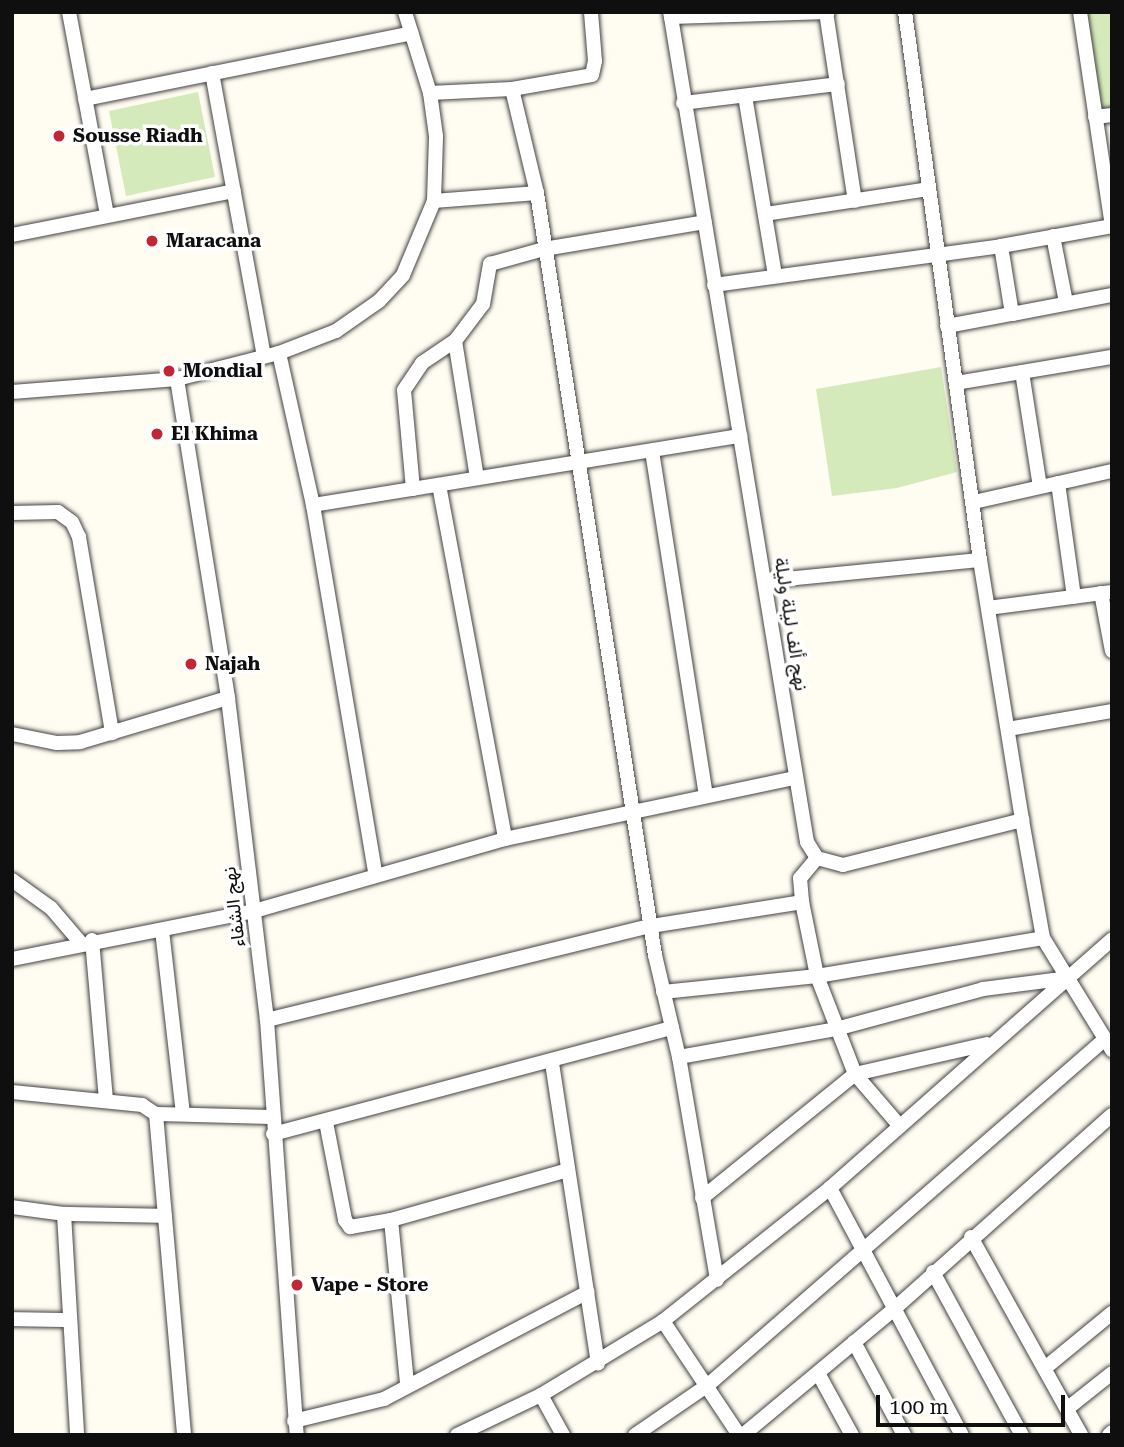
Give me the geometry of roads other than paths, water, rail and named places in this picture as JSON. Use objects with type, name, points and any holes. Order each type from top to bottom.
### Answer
[{"type":"street","points":[[69,12],[107,215]]},
{"type":"street","points":[[12,392],[177,379],[279,353],[337,331],[379,301],[403,275],[434,201],[436,136],[430,93],[405,12]]},
{"type":"street","points":[[430,93],[512,89],[592,75],[596,61],[591,12]]},
{"type":"street","points":[[671,15],[827,12],[855,201]]},
{"type":"street","points":[[635,1435],[708,1385],[862,1248],[1108,1044],[1106,1024],[1043,938],[980,560],[905,12]]},
{"type":"street","points":[[715,285],[1001,246],[1112,227],[1080,12]]},
{"type":"street","name":"نهج ألف ليلة وليلة","points":[[671,15],[682,103],[705,222],[795,778],[807,842],[817,858]]},
{"type":"street","points":[[85,99],[411,33]]},
{"type":"street","points":[[212,74],[264,356]]},
{"type":"street","points":[[682,103],[838,84]]},
{"type":"street","points":[[512,89],[537,193],[576,462],[636,812],[651,926],[679,1057],[717,1279]]},
{"type":"street","points":[[745,96],[775,275]]},
{"type":"street","points":[[1096,117],[1112,115]]},
{"type":"street","points":[[765,214],[929,189]]},
{"type":"street","points":[[12,235],[234,191]]},
{"type":"street","points":[[434,201],[537,193]]},
{"type":"street","points":[[413,489],[404,390],[422,363],[455,341],[483,304],[491,264],[544,248],[705,222]]},
{"type":"street","points":[[1052,236],[1066,302]]},
{"type":"street","points":[[1001,246],[1012,314]]},
{"type":"street","points":[[947,326],[1112,295]]},
{"type":"street","points":[[455,341],[477,478]]},
{"type":"street","points":[[279,353],[313,505],[375,873]]},
{"type":"street","points":[[956,383],[1112,357]]},
{"type":"street","points":[[1022,372],[1040,487]]},
{"type":"street","name":"نهج الشفاء","points":[[177,379],[228,698],[267,1020],[295,1428]]},
{"type":"street","points":[[313,505],[740,436]]},
{"type":"street","points":[[652,451],[706,796]]},
{"type":"street","points":[[974,502],[1112,471]]},
{"type":"street","points":[[1058,483],[1074,597]]},
{"type":"street","points":[[439,485],[505,839]]},
{"type":"street","points":[[12,513],[58,512],[72,523],[79,537],[112,733]]},
{"type":"street","points":[[765,581],[980,560]]},
{"type":"street","points":[[988,608],[1107,593],[1112,650]]},
{"type":"street","points":[[12,734],[57,743],[112,733],[228,698]]},
{"type":"street","points":[[1008,729],[1112,711]]},
{"type":"street","points":[[12,959],[86,941],[162,930],[254,911],[375,873],[505,839],[795,778]]},
{"type":"street","points":[[898,1124],[855,1074],[836,1029],[817,976],[802,902],[800,878],[817,858],[843,865],[1022,820]]},
{"type":"street","points":[[12,880],[51,908],[86,941],[106,1100]]},
{"type":"street","points":[[267,1020],[651,926],[802,902]]},
{"type":"street","points":[[162,930],[183,1113]]},
{"type":"street","points":[[663,992],[817,976],[1043,938]]},
{"type":"street","points":[[457,1435],[541,1395],[598,1363],[663,1321],[830,1188],[898,1124],[1112,939]]},
{"type":"street","points":[[679,1057],[836,1029],[983,989],[1070,978]]},
{"type":"street","points":[[273,1134],[552,1063],[672,1028]]},
{"type":"street","points":[[702,1198],[855,1074],[989,1044]]},
{"type":"street","points":[[552,1063],[598,1363]]},
{"type":"street","points":[[12,1092],[142,1105],[156,1114],[273,1117]]},
{"type":"street","points":[[156,1114],[184,1435]]},
{"type":"street","points":[[663,1321],[741,1435],[893,1310],[971,1237],[1112,1115]]},
{"type":"street","points":[[326,1122],[345,1220],[359,1228],[568,1170]]},
{"type":"street","points":[[830,1188],[962,1435]]},
{"type":"street","points":[[12,1207],[64,1214],[165,1216]]},
{"type":"street","points":[[64,1214],[77,1435]]},
{"type":"street","points":[[391,1220],[407,1384]]},
{"type":"street","points":[[971,1237],[1081,1435]]},
{"type":"street","points":[[933,1272],[1022,1435]]},
{"type":"street","points":[[295,1428],[384,1399],[407,1384],[588,1292]]},
{"type":"street","points":[[1045,1368],[1112,1312]]},
{"type":"street","points":[[12,1319],[70,1320]]},
{"type":"street","points":[[854,1342],[904,1435]]},
{"type":"street","points":[[818,1373],[846,1432]]},
{"type":"street","points":[[1068,1408],[1112,1373]]},
{"type":"street","points":[[541,1395],[563,1435]]},
{"type":"place","name":"Sousse Riadh","points":[[59,136]]},
{"type":"place","name":"Maracana","points":[[152,241]]},
{"type":"place","name":"Mondial","points":[[169,371]]},
{"type":"place","name":"El Khima","points":[[157,434]]},
{"type":"place","name":"Najah","points":[[191,664]]},
{"type":"place","name":"Vape - Store","points":[[297,1285]]}]
